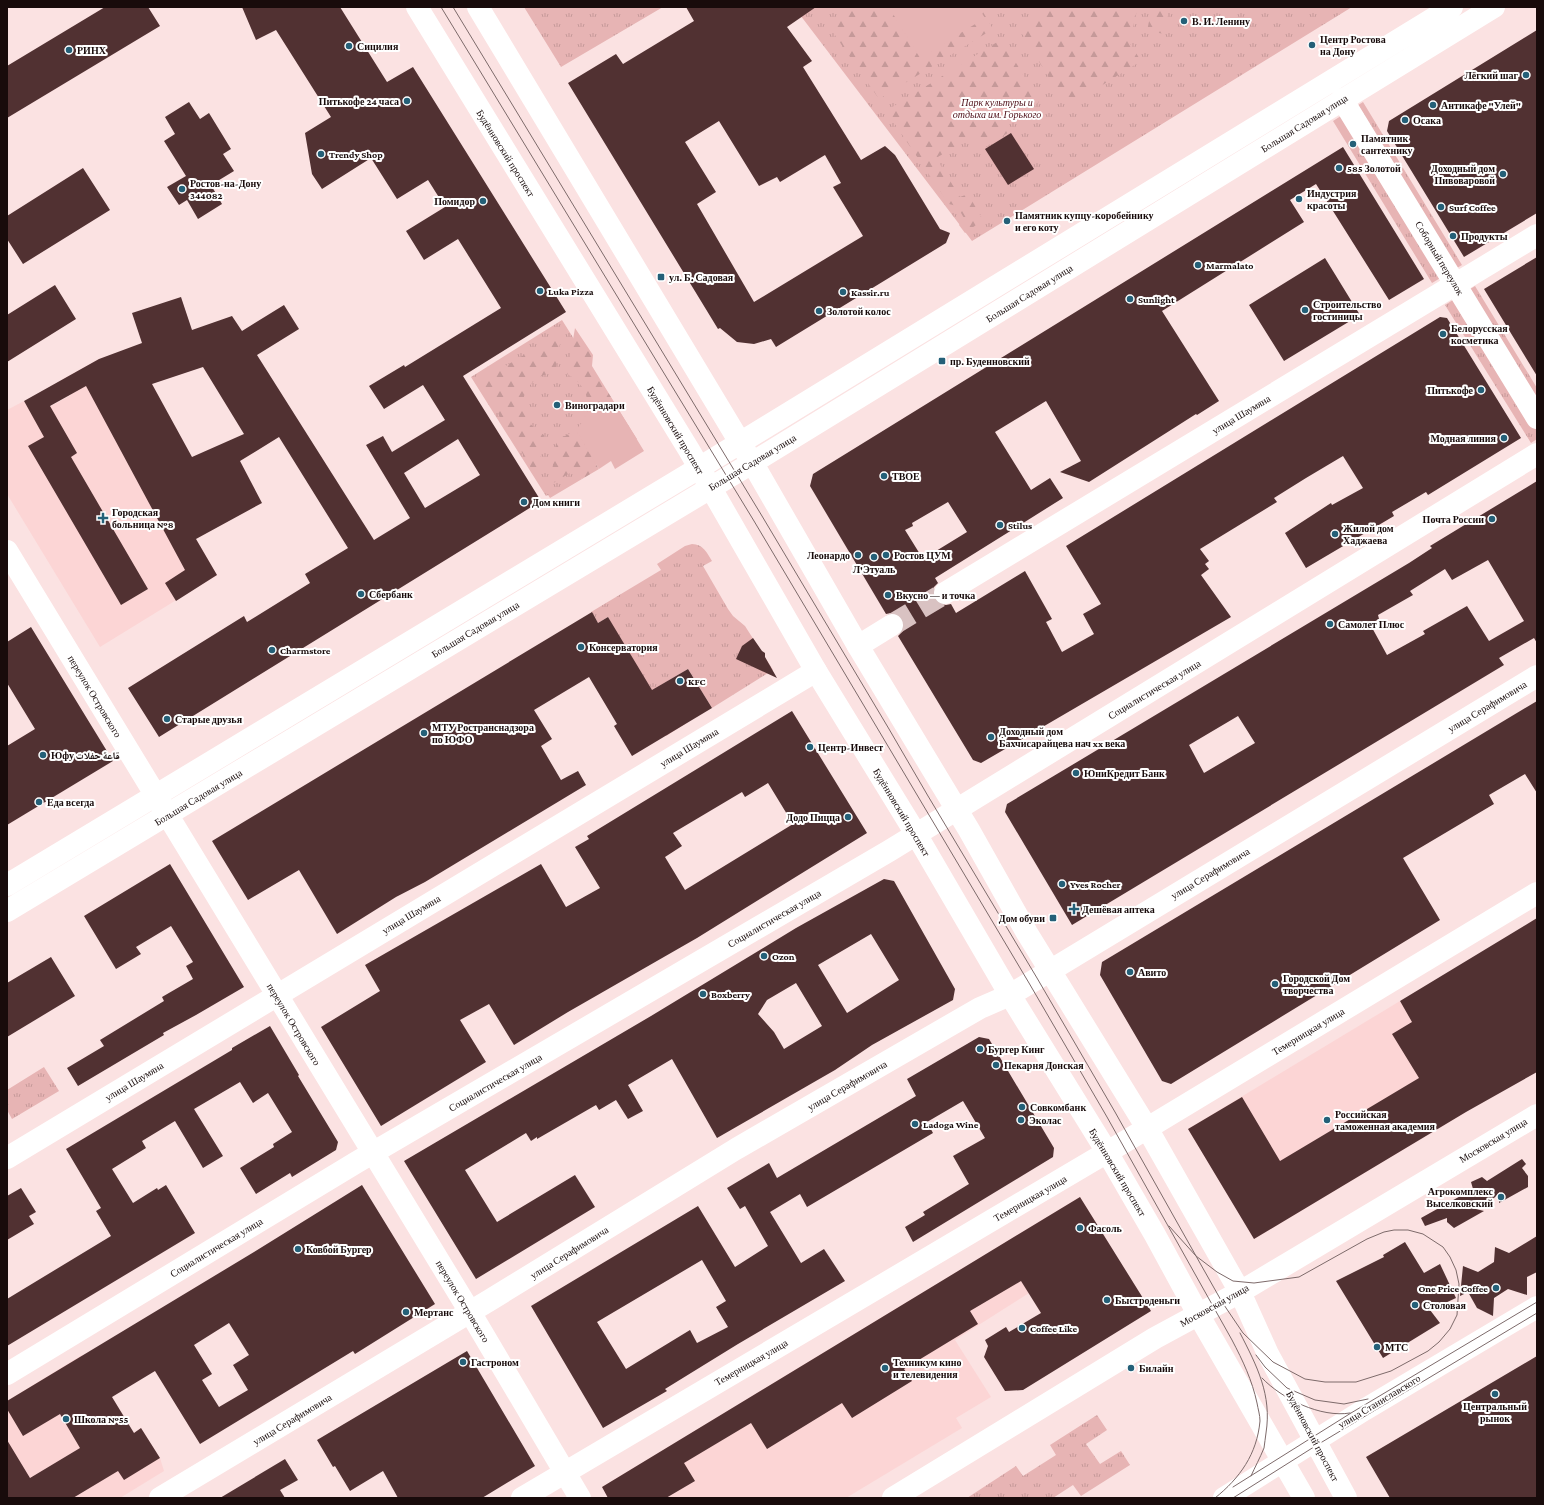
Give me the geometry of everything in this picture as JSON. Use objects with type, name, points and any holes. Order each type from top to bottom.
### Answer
[{"type":"street","name":"Будённовский проспект","points":[[417,7],[699,468],[816,671],[916,834],[1010,994],[1107,1152],[1304,1498]]},
{"type":"street","name":"Будённовский проспект","points":[[478,7],[752,463],[858,646],[956,809],[1027,933],[1147,1128],[1240,1292],[1268,1354],[1346,1498]]},
{"type":"street","points":[[7,885],[699,468],[1452,7]]},
{"type":"street","name":"Большая Садовая улица","points":[[7,911],[752,463],[1342,99],[1494,7]]},
{"type":"street","name":"Соборный переулок","points":[[1342,99],[1537,418]]},
{"type":"street","name":"улица Шаумяна","points":[[945,593],[1455,283],[1537,235]]},
{"type":"street","name":"Социалистическая улица","points":[[7,1374],[373,1153],[889,851],[1537,454]]},
{"type":"street","name":"переулок Островского","points":[[7,551],[470,1312],[580,1498]]},
{"type":"street","points":[[858,646],[892,625]]},
{"type":"street","name":"улица Шаумяна","points":[[7,1158],[816,671]]},
{"type":"street","name":"улица Серафимовича","points":[[160,1498],[470,1312],[736,1149],[980,1008],[1010,994],[1051,970],[1537,676]]},
{"type":"street","name":"Темерницкая улица","points":[[522,1498],[1107,1152],[1537,893]]},
{"type":"street","name":"Московская улица","points":[[893,1498],[1155,1338],[1240,1292],[1537,1115]]},
{"type":"street","name":"улица Станиславского","points":[[1224,1498],[1315,1441],[1537,1307]]},
{"type":"shaded area","name":"Городская больница №8","points":[[99,359],[217,575],[100,647],[7,494],[7,410],[24,401],[33,416],[71,395],[63,379]]},
{"type":"shaded area","name":"Российская таможенная академия","points":[[1400,1001],[1466,1112],[1254,1239],[1188,1129]]},
{"type":"shaded area","name":"Техникум кино и телевидения","points":[[1080,1197],[1110,1246],[1029,1293],[955,1340],[991,1397],[956,1418],[962,1428],[846,1498],[608,1498],[602,1487]]},
{"type":"shaded area","name":"Школа №55","points":[[82,1355],[103,1389],[134,1433],[141,1428],[160,1458],[164,1471],[120,1498],[7,1498],[7,1401]]},
{"type":"green space","points":[[524,7],[663,7],[561,67]]},
{"type":"green space","name":"Парк культуры и отдыха им. Горького","points":[[794,7],[1352,7],[972,241]]},
{"type":"green space","points":[[858,7],[980,7],[993,29],[879,99],[828,25]]},
{"type":"green space","points":[[893,7],[978,7],[985,18],[920,58],[890,9]]},
{"type":"green space","points":[[1005,7],[1028,7],[1012,18]]},
{"type":"green space","points":[[1053,7],[1138,7],[1129,42],[1141,61],[1067,107],[1019,29]]},
{"type":"green space","points":[[1152,7],[1169,7],[1165,34],[1147,31]]},
{"type":"green space","points":[[1002,39],[1039,102],[1007,124],[1011,131],[982,149],[972,137],[936,158],[960,197],[968,194],[983,220],[965,233],[959,225],[964,218],[957,206],[949,204],[886,111]]},
{"type":"green space","points":[[1363,102],[1462,265],[1432,283],[1333,121]]},
{"type":"green space","points":[[1475,286],[1537,388],[1537,439],[1531,443],[1445,305]]},
{"type":"green space","points":[[562,320],[637,439],[580,475],[582,479],[550,498],[548,495],[546,496],[471,377]]},
{"type":"green space","points":[[575,328],[593,355],[592,366],[611,397],[587,412],[588,406],[584,390],[577,381],[567,374]]},
{"type":"green space","points":[[562,332],[555,372],[543,376],[533,382],[527,390],[524,399],[524,409],[527,418],[534,427],[544,435],[538,479],[479,382]]},
{"type":"green space","points":[[611,397],[644,451],[615,469],[611,461],[599,469],[576,430],[583,421],[587,412]]},
{"type":"green space","points":[[576,430],[599,469],[582,479],[575,470],[550,485],[557,437],[565,436]]},
{"type":"green space","points":[[692,544],[702,547],[712,561],[703,566],[728,609],[733,616],[745,626],[773,670],[712,708],[688,669],[661,685],[685,724],[666,736],[608,617],[598,623],[591,612],[661,570],[657,564],[685,546]]},
{"type":"green space","points":[[44,1067],[59,1091],[12,1119],[7,1110],[7,1090]]},
{"type":"green space","points":[[1097,1415],[1107,1430],[1086,1444],[1100,1464],[1121,1451],[1130,1465],[1081,1496],[1073,1485],[1053,1498],[967,1498],[1016,1466],[1023,1476],[1056,1455],[1050,1445]]},
{"type":"building","points":[[105,7],[148,7],[160,26],[7,118],[7,66]]},
{"type":"building","points":[[242,7],[340,7],[387,82],[413,67],[566,312],[463,376],[541,501],[159,737],[128,688],[244,616],[247,622],[310,583],[305,574],[348,548],[279,437],[240,461],[262,503],[196,539],[217,575],[176,601],[165,583],[185,570],[86,386],[50,406],[77,453],[71,457],[148,589],[121,605],[28,446],[44,437],[24,401],[99,359],[142,343],[132,313],[181,297],[192,330],[232,316],[242,331],[284,305],[299,329],[257,355],[374,540],[410,518],[366,445],[383,436],[392,452],[445,420],[423,385],[384,409],[369,386],[404,365],[405,367],[501,308],[458,239],[424,260],[406,231],[445,207],[428,180],[397,199],[371,158],[322,189],[312,174],[305,133],[331,117],[276,30],[256,40]],"holes":[[[203,367],[244,434],[192,457],[152,384]],[[458,439],[480,475],[425,508],[404,473]]]},
{"type":"building","points":[[686,7],[816,7],[787,27],[812,61],[803,67],[861,160],[885,146],[895,155],[940,229],[950,233],[946,243],[776,347],[771,339],[754,344],[737,342],[720,328],[718,329],[568,83],[616,54],[623,64],[694,21]],"holes":[[[719,121],[759,186],[777,177],[780,182],[825,155],[841,183],[833,187],[863,236],[754,302],[697,204],[716,192],[685,142]]]},
{"type":"building","points":[[1537,30],[1537,213],[1464,257],[1387,131],[1389,121]]},
{"type":"building","points":[[189,102],[200,119],[209,113],[231,149],[223,154],[234,171],[211,185],[222,204],[198,219],[187,200],[179,205],[167,187],[186,176],[164,141],[175,134],[165,117]]},
{"type":"building","points":[[1011,133],[1034,169],[1008,185],[985,149]]},
{"type":"building","points":[[1343,147],[1424,279],[1389,300],[1316,184],[1290,200],[1304,222],[1162,311],[1219,401],[1089,482],[1060,472],[1081,461],[1046,401],[995,432],[1031,490],[1050,478],[1063,498],[935,578],[938,583],[934,587],[933,593],[935,600],[939,604],[951,604],[956,613],[1025,571],[1052,619],[1046,622],[1062,652],[1094,634],[1083,614],[1101,604],[1066,546],[1440,317],[1447,318],[1521,438],[1428,495],[1426,492],[1392,512],[1394,516],[1306,568],[1285,533],[1331,503],[1332,505],[1363,488],[1343,456],[1306,478],[1274,498],[1277,502],[1200,549],[1209,561],[1205,564],[1209,569],[1201,575],[1231,617],[981,763],[973,760],[898,636],[903,631],[903,619],[898,614],[886,614],[810,486],[813,474]],"holes":[[[948,502],[967,532],[923,559],[905,530],[913,526],[912,523]]]},
{"type":"building","points":[[83,168],[110,210],[23,264],[7,239],[7,216]]},
{"type":"building","points":[[1537,257],[1537,376],[1484,289]]},
{"type":"building","name":"Строительство гостиницы","points":[[1325,258],[1360,315],[1284,361],[1249,305]]},
{"type":"building","points":[[55,285],[76,319],[7,362],[7,315]]},
{"type":"building","points":[[1537,481],[1537,643],[1534,638],[1499,658],[1504,665],[1072,925],[1005,812],[1007,804],[1409,563],[1432,548],[1430,546]],"holes":[[[1488,560],[1524,621],[1489,641],[1467,606],[1423,631],[1425,634],[1387,655],[1370,624],[1379,619],[1378,615],[1413,595],[1410,591],[1445,569],[1452,580]],[[1238,716],[1255,743],[1204,773],[1189,745]]]},
{"type":"building","points":[[592,612],[598,623],[608,617],[652,690],[688,669],[712,708],[632,756],[614,726],[617,724],[589,677],[534,710],[552,739],[541,746],[561,780],[578,771],[586,785],[425,882],[396,897],[337,934],[299,870],[248,900],[212,841]]},
{"type":"building","points":[[31,627],[113,761],[7,825],[7,746],[35,729],[7,683],[7,642]]},
{"type":"building","points":[[753,638],[765,653],[765,657],[777,678],[736,659],[742,646]]},
{"type":"building","points":[[1537,701],[1537,793],[1525,774],[1489,795],[1494,804],[1403,858],[1440,920],[1171,1084],[1162,1081],[1100,975],[1102,962]]},
{"type":"building","points":[[792,711],[867,833],[697,938],[568,1012],[514,1045],[489,1004],[460,1020],[486,1062],[381,1126],[321,1027],[380,991],[365,965],[541,864],[566,907],[600,888],[575,847],[589,839],[587,836]],"holes":[[[768,783],[793,824],[685,890],[665,857],[682,846],[673,833],[742,792],[745,797]]]},
{"type":"building","points":[[170,864],[244,987],[163,1033],[164,1035],[78,1086],[67,1068],[104,1046],[100,1040],[164,1001],[162,997],[193,979],[186,966],[193,962],[171,926],[136,947],[141,954],[116,969],[84,916]]},
{"type":"building","points":[[884,879],[894,881],[955,989],[953,1000],[872,1045],[835,1070],[717,1138],[672,1059],[628,1085],[643,1111],[628,1119],[616,1100],[599,1110],[596,1105],[537,1139],[537,1137],[531,1141],[526,1133],[465,1170],[497,1222],[575,1175],[595,1207],[476,1279],[404,1161],[651,1016],[796,928]],"holes":[[[871,934],[899,980],[847,1013],[818,965]],[[796,983],[822,1026],[784,1049],[774,1032],[758,1014],[767,1000]]]},
{"type":"building","points":[[1537,918],[1537,1072],[1466,1112],[1254,1239],[1188,1129],[1242,1097],[1280,1161],[1419,1078],[1392,1034],[1412,1022],[1400,1001]]},
{"type":"building","points":[[51,957],[75,996],[7,1037],[7,983]]},
{"type":"building","points":[[270,1026],[338,1142],[336,1150],[292,1177],[290,1173],[256,1194],[240,1168],[274,1147],[273,1144],[292,1132],[268,1093],[253,1103],[240,1082],[194,1109],[223,1156],[203,1168],[175,1121],[142,1141],[146,1148],[112,1169],[133,1203],[157,1188],[158,1190],[166,1185],[195,1233],[7,1346],[7,1299],[111,1236],[96,1211],[101,1208],[66,1149]]},
{"type":"building","points":[[979,1037],[989,1039],[1054,1148],[1053,1157],[913,1242],[905,1227],[925,1215],[923,1212],[969,1184],[953,1156],[985,1138],[963,1101],[927,1122],[933,1133],[807,1207],[800,1194],[770,1212],[801,1263],[824,1249],[845,1281],[738,1344],[665,1389],[667,1391],[603,1428],[531,1306],[698,1206],[735,1267],[768,1246],[745,1206],[740,1209],[727,1188],[769,1163],[777,1178],[916,1096],[907,1079]],"holes":[[[702,1260],[726,1301],[716,1307],[728,1327],[697,1343],[690,1330],[626,1369],[597,1322]]]},
{"type":"building","points":[[1522,1159],[1526,1164],[1522,1168],[1528,1176],[1528,1187],[1499,1203],[1500,1192],[1488,1204],[1476,1209],[1484,1211],[1454,1228],[1447,1222],[1447,1218],[1425,1226],[1421,1218],[1473,1189],[1471,1182],[1482,1177],[1487,1181]]},
{"type":"building","points":[[362,1185],[435,1304],[355,1354],[353,1351],[200,1444],[155,1371],[112,1397],[134,1433],[141,1428],[160,1458],[124,1480],[118,1471],[73,1498],[7,1498],[7,1440],[30,1478],[80,1448],[60,1414],[23,1436],[7,1409],[7,1401]],"holes":[[[229,1323],[249,1355],[233,1365],[248,1390],[219,1407],[202,1380],[212,1374],[194,1345]]]},
{"type":"building","points":[[21,1188],[36,1212],[29,1216],[34,1224],[7,1240],[7,1196]]},
{"type":"building","points":[[1080,1197],[1151,1311],[1023,1390],[1005,1391],[984,1357],[988,1346],[985,1340],[1006,1327],[1009,1332],[1041,1313],[1021,1281],[970,1311],[978,1324],[904,1369],[912,1381],[852,1418],[842,1403],[767,1449],[751,1423],[684,1463],[695,1481],[666,1498],[608,1498],[602,1487]]},
{"type":"building","points":[[1537,1236],[1537,1272],[1527,1277],[1527,1295],[1508,1289],[1494,1298],[1493,1316],[1477,1308],[1468,1292],[1460,1296],[1463,1266],[1478,1272],[1494,1262],[1495,1247],[1509,1253]]},
{"type":"building","points":[[1405,1242],[1424,1273],[1440,1264],[1456,1298],[1430,1310],[1440,1323],[1383,1358],[1336,1281],[1384,1257],[1383,1255]]},
{"type":"building","points":[[467,1351],[535,1466],[482,1498],[398,1498],[383,1471],[350,1491],[335,1466],[333,1467],[317,1440]]},
{"type":"building","name":"Центральный рынок","points":[[1537,1356],[1537,1498],[1390,1498],[1366,1457]]},
{"type":"building","points":[[285,1459],[298,1480],[280,1490],[285,1498],[220,1498]]},
{"type":"tunnel","points":[[892,625],[945,593]]},
{"type":"tram line","points":[[441,7],[754,521],[1029,983],[1107,1117],[1232,1340],[1253,1386],[1260,1421],[1255,1444],[1246,1464],[1232,1482],[1215,1498]]},
{"type":"tram line","points":[[453,7],[762,516],[889,729],[1115,1112],[1196,1256],[1222,1302],[1243,1333],[1273,1362],[1305,1379],[1325,1382],[1356,1382],[1391,1371],[1428,1351],[1439,1342],[1450,1329],[1457,1315],[1459,1284],[1456,1270],[1443,1247],[1423,1234],[1408,1230],[1384,1232],[1367,1239],[1299,1277],[1254,1283],[1233,1281],[1217,1272],[1196,1256],[1169,1226]]},
{"type":"tram line","points":[[1233,1487],[1351,1413],[1537,1302]]},
{"type":"tram line","points":[[1233,1498],[1317,1445],[1537,1313]]},
{"type":"tram line","points":[[1240,1333],[1262,1381],[1267,1406],[1264,1448],[1251,1476]]},
{"type":"tram line","points":[[1256,1355],[1265,1367],[1287,1388],[1315,1400],[1344,1404],[1368,1399]]},
{"type":"tram line","points":[[1262,1378],[1270,1386],[1291,1400],[1315,1410],[1327,1413],[1350,1413]]},
{"type":"place","name":"В. И. Ленину","points":[[1184,21]]},
{"type":"place","name":"Центр Ростова на Дону","points":[[1312,45]]},
{"type":"place","name":"Сицилия","points":[[349,46]]},
{"type":"place","name":"РИНХ","points":[[69,50]]},
{"type":"place","name":"Лёгкий шаг","points":[[1526,75]]},
{"type":"place","name":"Питькофе 24 часа","points":[[407,101]]},
{"type":"place","name":"Антикафе \"Улей\"","points":[[1433,105]]},
{"type":"place","name":"Осака","points":[[1405,120]]},
{"type":"place","name":"Памятник сантехнику","points":[[1353,144]]},
{"type":"place","name":"Trendy Shop","points":[[321,154]]},
{"type":"place","name":"585 Золотой","points":[[1339,168]]},
{"type":"place","name":"Доходный дом Пивоваровой","points":[[1503,174]]},
{"type":"place","name":"Ростов-на-Дону 344082","points":[[182,189]]},
{"type":"place","name":"Индустрия красоты","points":[[1299,199]]},
{"type":"place","name":"Помидор","points":[[483,201]]},
{"type":"place","name":"Surf Coffee","points":[[1441,207]]},
{"type":"place","name":"Памятник купцу-коробейнику и его коту","points":[[1007,221]]},
{"type":"place","name":"Продукты","points":[[1453,236]]},
{"type":"place","name":"Marmalato","points":[[1198,265]]},
{"type":"place","name":"ул. Б. Садовая","points":[[661,277]]},
{"type":"place","name":"Luka Pizza","points":[[540,291]]},
{"type":"place","name":"Kassir.ru","points":[[843,292]]},
{"type":"place","name":"Sunlight","points":[[1130,299]]},
{"type":"place","name":"Строительство гостиницы","points":[[1305,310]]},
{"type":"place","name":"Золотой колос","points":[[819,311]]},
{"type":"place","name":"Белорусская косметика","points":[[1443,334]]},
{"type":"place","name":"пр. Буденновский","points":[[942,361]]},
{"type":"place","name":"Питькофе","points":[[1481,390]]},
{"type":"place","name":"Виноградари","points":[[557,405]]},
{"type":"place","name":"Модная линия","points":[[1504,438]]},
{"type":"place","name":"ТВОЕ","points":[[884,476]]},
{"type":"place","name":"Дом книги","points":[[524,502]]},
{"type":"place","name":"Городская больница №8","points":[[103,518]]},
{"type":"place","name":"Почта России","points":[[1492,519]]},
{"type":"place","name":"Stilus","points":[[1000,525]]},
{"type":"place","name":"Жилой дом Хаджаева","points":[[1335,534]]},
{"type":"place","name":"Леонардо","points":[[858,555]]},
{"type":"place","name":"Ростов ЦУМ","points":[[886,555]]},
{"type":"place","name":"Л'Этуаль","points":[[874,557]]},
{"type":"place","name":"Сбербанк","points":[[361,594]]},
{"type":"place","name":"Вкусно — и точка","points":[[888,595]]},
{"type":"place","name":"Самолет Плюс","points":[[1330,624]]},
{"type":"place","name":"Консерватория","points":[[581,647]]},
{"type":"place","name":"Charmstore","points":[[272,650]]},
{"type":"place","name":"KFC","points":[[680,681]]},
{"type":"place","name":"Старые друзья","points":[[167,719]]},
{"type":"place","name":"МТУ Ространснадзора по ЮФО","points":[[424,733]]},
{"type":"place","name":"Доходный дом Бахчисарайцева нач xx века","points":[[991,737]]},
{"type":"place","name":"Центр-Инвест","points":[[810,747]]},
{"type":"place","name":"Юфу قاعة حفلات","points":[[43,755]]},
{"type":"place","name":"ЮниКредит Банк","points":[[1076,773]]},
{"type":"place","name":"Еда всегда","points":[[39,802]]},
{"type":"place","name":"Додо Пицца","points":[[848,817]]},
{"type":"place","name":"Yves Rocher","points":[[1062,884]]},
{"type":"place","name":"Дешёвая аптека","points":[[1074,909]]},
{"type":"place","name":"Дом обуви","points":[[1053,918]]},
{"type":"place","name":"Ozon","points":[[764,956]]},
{"type":"place","name":"Авито","points":[[1130,972]]},
{"type":"place","name":"Городской Дом творчества","points":[[1275,984]]},
{"type":"place","name":"Boxberry","points":[[703,994]]},
{"type":"place","name":"Бургер Кинг","points":[[980,1049]]},
{"type":"place","name":"Пекарня Донская","points":[[996,1065]]},
{"type":"place","name":"Совкомбанк","points":[[1022,1107]]},
{"type":"place","name":"Эколас","points":[[1021,1120]]},
{"type":"place","name":"Российская таможенная академия","points":[[1327,1120]]},
{"type":"place","name":"Ladoga Wine","points":[[915,1124]]},
{"type":"place","name":"Агрокомплекс Выселковский","points":[[1501,1197]]},
{"type":"place","name":"Фасоль","points":[[1080,1228]]},
{"type":"place","name":"Ковбой Бургер","points":[[298,1249]]},
{"type":"place","name":"One Price Coffee","points":[[1496,1288]]},
{"type":"place","name":"Быстроденьги","points":[[1107,1300]]},
{"type":"place","name":"Столовая","points":[[1415,1305]]},
{"type":"place","name":"Мертанс","points":[[406,1312]]},
{"type":"place","name":"Coffee Like","points":[[1022,1328]]},
{"type":"place","name":"МТС","points":[[1377,1347]]},
{"type":"place","name":"Гастроном","points":[[463,1362]]},
{"type":"place","name":"Техникум кино и телевидения","points":[[885,1368]]},
{"type":"place","name":"Билайн","points":[[1131,1368]]},
{"type":"place","name":"Центральный рынок","points":[[1495,1394]]},
{"type":"place","name":"Школа №55","points":[[66,1419]]}]
